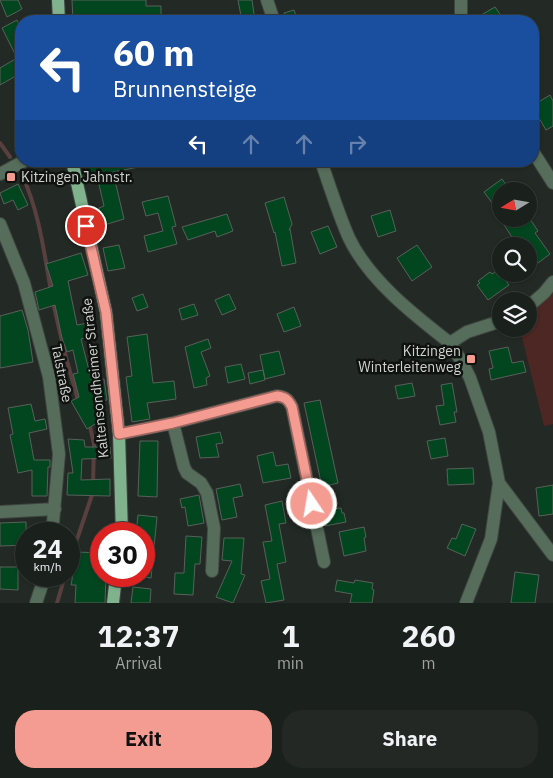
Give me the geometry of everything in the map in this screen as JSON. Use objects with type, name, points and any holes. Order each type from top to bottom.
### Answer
[{"type":"main road","points":[[58,1],[59,15]]},
{"type":"main road","name":"Kaltensondheimer Straße","points":[[73,167],[106,312],[119,434],[122,522]]},
{"type":"main road","points":[[113,603],[115,587]]},
{"type":"street","points":[[267,0],[272,15]]},
{"type":"street","points":[[461,0],[461,15]]},
{"type":"street","points":[[539,161],[553,183]]},
{"type":"street","points":[[0,174],[15,166]]},
{"type":"street","points":[[323,167],[350,239],[360,257],[396,297],[450,343],[470,378],[486,423],[499,483],[491,539],[466,603]]},
{"type":"street","name":"Talstraße","points":[[0,224],[24,283],[49,377],[59,454],[53,522]]},
{"type":"street","points":[[537,299],[553,282]]},
{"type":"street","points":[[450,343],[467,332],[492,323]]},
{"type":"street","points":[[119,434],[173,423],[277,396],[284,397],[289,401],[324,562]]},
{"type":"street","points":[[173,423],[184,467],[187,473],[201,483],[207,493],[214,528],[212,571]]},
{"type":"street","points":[[499,483],[553,555]]},
{"type":"street","points":[[0,512],[55,509]]},
{"type":"street","points":[[36,603],[42,587]]},
{"type":"shaded area","points":[[553,291],[553,424],[544,426],[522,337],[537,337],[537,305]]},
{"type":"building","points":[[0,0],[18,0],[22,9],[7,17]]},
{"type":"building","points":[[72,0],[146,0],[146,6],[161,6],[161,15],[73,15]]},
{"type":"building","points":[[238,0],[252,0],[254,15],[241,15]]},
{"type":"building","points":[[495,7],[501,15],[481,15]]},
{"type":"building","points":[[294,10],[296,15],[285,15],[284,13]]},
{"type":"building","points":[[15,21],[15,54],[2,28]]},
{"type":"building","points":[[15,59],[15,76],[0,85],[0,68]]},
{"type":"building","points":[[550,95],[553,101],[553,126],[546,130],[539,118],[539,102]]},
{"type":"building","points":[[85,167],[139,167],[113,172],[124,219],[104,225],[99,208],[104,206],[96,172],[87,174]]},
{"type":"building","points":[[18,184],[28,205],[18,210],[13,200],[4,204],[0,193]]},
{"type":"building","points":[[492,186],[492,203],[484,192]]},
{"type":"building","points":[[168,196],[176,226],[172,227],[177,244],[148,252],[144,236],[163,231],[158,213],[146,216],[142,202]]},
{"type":"building","points":[[284,197],[292,224],[289,230],[296,263],[282,266],[275,232],[265,203]]},
{"type":"building","points":[[390,210],[396,231],[378,237],[371,216]]},
{"type":"building","points":[[227,214],[233,231],[217,237],[215,231],[188,240],[182,227]]},
{"type":"building","points":[[328,226],[337,247],[320,254],[311,232]]},
{"type":"building","points":[[506,228],[536,228],[538,231],[535,233],[550,254],[538,263],[537,237],[512,237]]},
{"type":"building","points":[[119,245],[125,268],[108,271],[103,248]]},
{"type":"building","points":[[417,245],[432,267],[412,281],[397,258]]},
{"type":"building","points":[[81,253],[88,275],[68,281],[77,325],[94,322],[97,335],[81,339],[92,382],[104,379],[107,400],[94,402],[102,420],[87,429],[71,401],[79,397],[73,374],[78,373],[73,350],[67,352],[55,305],[39,310],[35,292],[53,286],[46,264]]},
{"type":"building","points":[[490,272],[492,274],[492,282],[507,282],[509,285],[499,292],[492,292],[492,297],[488,300],[477,285],[480,283],[478,281]]},
{"type":"building","points":[[143,294],[148,307],[137,311],[132,298]]},
{"type":"building","points":[[229,294],[236,309],[222,315],[215,300]]},
{"type":"building","points":[[194,304],[198,315],[182,320],[179,309]]},
{"type":"building","points":[[294,307],[301,326],[284,332],[277,314]]},
{"type":"building","points":[[22,310],[28,330],[33,362],[0,368],[0,316]]},
{"type":"building","points":[[147,334],[153,383],[174,381],[176,399],[147,403],[150,419],[132,422],[126,377],[132,376],[127,337]]},
{"type":"building","points":[[208,339],[211,348],[201,352],[210,376],[206,378],[207,385],[194,388],[185,347]]},
{"type":"building","points":[[508,347],[512,363],[523,361],[526,372],[491,380],[489,369],[493,368],[489,351]]},
{"type":"building","points":[[279,351],[285,374],[265,379],[260,355]]},
{"type":"building","points":[[241,364],[245,379],[228,383],[225,367]]},
{"type":"building","points":[[263,370],[265,380],[250,384],[248,373]]},
{"type":"building","points":[[412,383],[415,396],[398,399],[395,386]]},
{"type":"building","points":[[452,383],[457,412],[454,412],[456,422],[440,425],[436,406],[444,405],[441,385]]},
{"type":"building","points":[[320,400],[338,483],[322,487],[304,403]]},
{"type":"building","points":[[31,404],[35,421],[45,419],[47,429],[29,433],[34,460],[50,460],[47,496],[32,496],[32,470],[18,473],[10,435],[13,434],[8,408]]},
{"type":"building","points":[[220,432],[223,443],[216,444],[219,457],[200,458],[196,437]]},
{"type":"building","points":[[445,438],[448,456],[431,459],[427,441]]},
{"type":"building","points":[[68,439],[84,440],[85,447],[110,447],[111,458],[82,459],[81,480],[110,479],[110,496],[67,495],[68,473],[73,473]]},
{"type":"building","points":[[140,441],[158,441],[157,497],[138,496]]},
{"type":"building","points":[[273,452],[276,466],[288,464],[291,478],[263,483],[257,456]]},
{"type":"building","points":[[473,468],[474,484],[448,485],[447,469]]},
{"type":"building","points":[[240,484],[243,496],[233,498],[237,517],[222,520],[216,489]]},
{"type":"building","points":[[553,485],[553,514],[539,516],[536,488]]},
{"type":"building","points":[[199,495],[204,523],[188,526],[185,507],[182,508],[180,499]]},
{"type":"building","points":[[282,501],[286,523],[279,524],[286,562],[277,564],[284,600],[266,603],[261,581],[270,579],[263,542],[272,541],[265,505]]},
{"type":"building","points":[[341,508],[346,522],[325,526],[323,517],[332,515],[331,509]]},
{"type":"building","points":[[138,515],[157,517],[155,537],[155,522],[137,522]]},
{"type":"building","points":[[15,522],[15,545],[0,546],[0,523]]},
{"type":"building","points":[[462,524],[476,529],[465,556],[447,548],[452,538],[456,539]]},
{"type":"building","points":[[364,527],[366,551],[344,556],[339,532]]},
{"type":"building","points":[[186,536],[202,537],[200,564],[195,564],[193,595],[174,594],[175,573],[184,573]]},
{"type":"building","points":[[224,538],[244,538],[241,574],[245,575],[233,603],[216,597],[232,561],[222,560]]},
{"type":"building","points":[[80,552],[90,553],[90,587],[106,587],[105,603],[75,603],[76,587],[80,587]]},
{"type":"building","points":[[0,567],[15,567],[15,587],[18,587],[18,590],[0,589]]},
{"type":"building","points":[[515,572],[539,575],[535,603],[511,603]]},
{"type":"building","points":[[337,580],[354,583],[355,580],[373,583],[372,603],[350,603],[352,594],[335,591]]},
{"type":"building","points":[[133,587],[151,589],[150,603],[131,603]]},
{"type":"waterway","points":[[0,143],[10,157]]},
{"type":"waterway","points":[[22,175],[37,217],[51,291]]},
{"type":"waterway","points":[[53,302],[77,397]]},
{"type":"waterway","points":[[89,422],[94,444],[93,485]]},
{"type":"waterway","points":[[80,530],[93,492]]},
{"type":"waterway","points":[[57,603],[62,587]]},
{"type":"place","name":"Kitzingen Jahnstr.","points":[[11,177]]},
{"type":"place","name":"Kitzingen Winterleitenweg","points":[[471,359]]},
{"type":"route","points":[[86,226],[106,312],[119,434],[173,423],[277,396],[284,397],[292,407],[312,504]]}]
